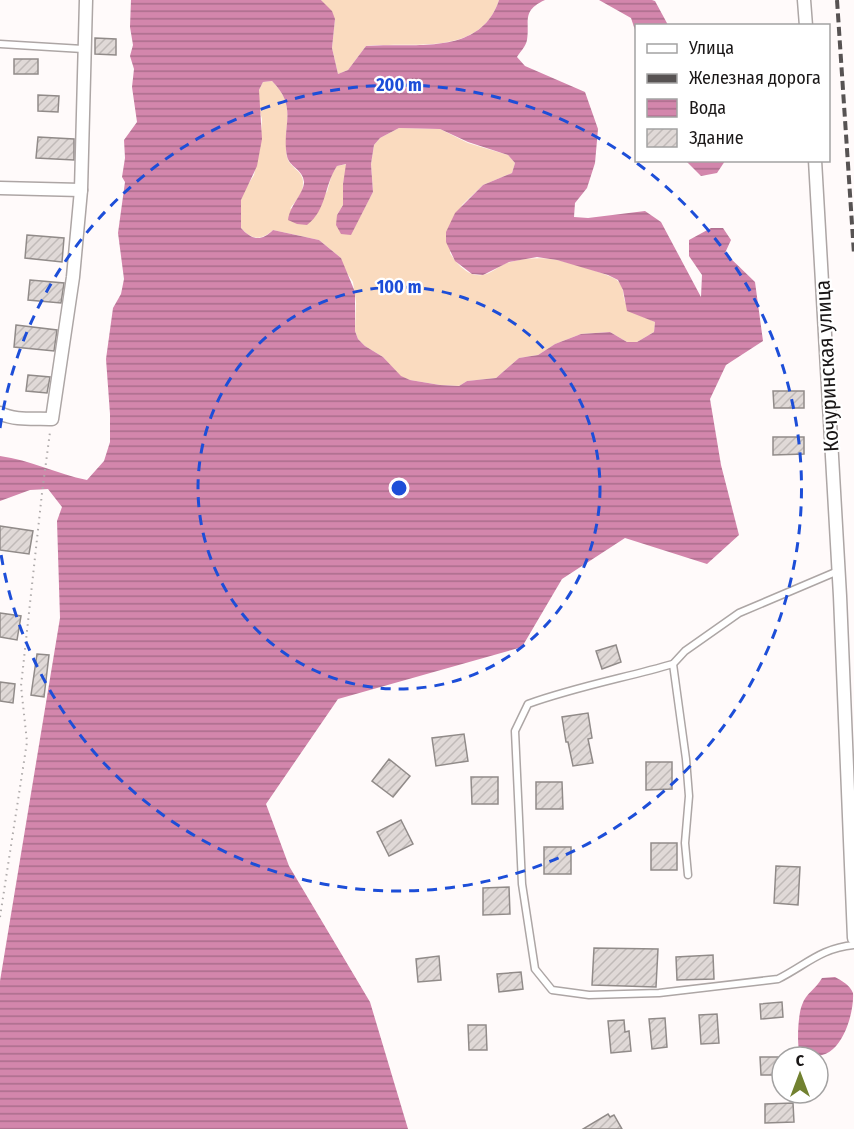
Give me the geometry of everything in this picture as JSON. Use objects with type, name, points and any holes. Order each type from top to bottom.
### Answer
[{"type":"street","points":[[0,413],[2,416],[19,418],[52,418],[74,277],[81,190],[86,0]]},
{"type":"street","points":[[804,0],[806,24]]},
{"type":"street","name":"Кочуринская улица","points":[[815,162],[838,571],[854,938]]},
{"type":"street","points":[[0,188],[81,190]]},
{"type":"lane","points":[[0,44],[83,49]]},
{"type":"lane","points":[[838,571],[740,613],[686,651],[672,664],[626,678],[561,692],[528,704],[516,731],[522,884],[535,969],[552,990],[589,995],[658,993],[778,979],[814,956],[841,946],[854,945]]},
{"type":"lane","points":[[672,664],[689,796],[685,843],[688,875]]},
{"type":"path","points":[[0,917],[27,742],[21,686],[52,418]]},
{"type":"shaded area","points":[[321,0],[499,0],[490,18],[477,31],[461,39],[423,45],[366,46],[348,70],[338,74],[332,48],[335,19]]},
{"type":"shaded area","points":[[272,81],[279,89],[286,104],[287,157],[303,179],[302,191],[290,209],[327,192],[337,166],[347,164],[343,184],[343,205],[337,215],[355,226],[373,192],[371,164],[374,145],[380,138],[399,128],[440,129],[468,143],[508,155],[515,163],[512,173],[483,185],[462,205],[450,253],[459,265],[467,272],[482,275],[513,261],[545,258],[599,272],[618,281],[628,307],[655,322],[654,332],[637,342],[627,342],[610,332],[581,334],[555,344],[538,355],[519,358],[496,378],[467,381],[459,386],[440,385],[401,377],[383,357],[358,339],[355,331],[356,302],[353,282],[343,267],[341,258],[319,240],[273,230],[257,238],[241,228],[241,200],[254,175],[260,148],[262,119],[259,109],[259,90],[263,82]]},
{"type":"water","points":[[131,0],[321,0],[332,11],[335,19],[332,48],[338,74],[348,70],[366,46],[423,45],[460,39],[477,31],[490,18],[499,0],[545,0],[532,8],[530,12],[526,42],[517,57],[525,66],[585,92],[598,129],[595,163],[587,188],[575,203],[574,217],[588,218],[645,211],[661,222],[701,297],[702,275],[689,256],[689,240],[711,228],[723,228],[731,240],[725,253],[755,282],[763,341],[726,365],[710,399],[721,465],[739,535],[707,564],[625,538],[562,579],[522,647],[338,699],[266,804],[289,866],[370,1002],[408,1129],[0,1129],[0,981],[60,618],[57,521],[62,507],[48,489],[30,490],[0,501],[0,456],[87,480],[104,461],[110,442],[106,359],[113,308],[121,294],[124,279],[118,233],[125,182],[122,177],[125,158],[124,140],[137,122],[132,87],[134,69],[130,56],[133,45],[130,27]],"holes":[[[272,81],[280,91],[287,109],[288,160],[301,174],[304,182],[288,220],[307,225],[322,205],[337,166],[346,164],[343,205],[337,215],[336,225],[341,234],[351,235],[373,192],[371,164],[374,145],[380,138],[399,128],[440,129],[468,142],[508,155],[515,163],[512,173],[483,185],[455,213],[446,232],[446,242],[455,261],[472,274],[483,275],[509,262],[537,257],[557,260],[608,275],[618,280],[623,290],[627,311],[655,322],[654,332],[637,342],[627,342],[610,332],[581,334],[555,344],[538,355],[519,358],[496,378],[467,381],[459,386],[410,380],[401,376],[383,357],[358,339],[355,331],[355,292],[341,258],[319,240],[273,230],[257,238],[241,228],[241,200],[257,166],[262,139],[259,90],[263,82]]]},
{"type":"water","points":[[599,0],[655,1],[667,24],[635,24],[635,30],[631,18]]},
{"type":"water","points":[[687,162],[724,162],[717,173],[701,176]]},
{"type":"water","points":[[835,977],[848,985],[853,993],[851,1015],[845,1031],[838,1044],[830,1052],[830,1045],[798,1045],[801,1009],[804,1001],[822,978]]},
{"type":"building","points":[[95,38],[116,39],[116,55],[95,54]]},
{"type":"building","points":[[14,59],[38,59],[38,74],[14,74]]},
{"type":"building","points":[[38,95],[59,96],[58,112],[38,111]]},
{"type":"building","points":[[38,137],[74,139],[74,160],[36,158]]},
{"type":"building","points":[[27,235],[64,238],[62,262],[25,258]]},
{"type":"building","points":[[30,280],[64,283],[61,303],[28,300]]},
{"type":"building","points":[[16,325],[57,330],[54,351],[14,347]]},
{"type":"building","points":[[28,375],[50,377],[47,393],[26,391]]},
{"type":"building","points":[[773,391],[804,391],[804,408],[774,408]]},
{"type":"building","points":[[773,437],[804,437],[804,454],[773,455]]},
{"type":"building","points":[[0,526],[33,531],[29,554],[0,550]]},
{"type":"building","points":[[0,613],[21,616],[17,640],[0,637]]},
{"type":"building","points":[[616,645],[621,662],[602,669],[596,651]]},
{"type":"building","points":[[37,654],[49,655],[44,697],[31,695]]},
{"type":"building","points":[[0,682],[15,684],[13,703],[0,701]]},
{"type":"building","points":[[588,713],[592,738],[588,739],[593,763],[573,766],[562,717]]},
{"type":"building","points":[[464,734],[468,761],[436,766],[432,738]]},
{"type":"building","points":[[389,759],[410,776],[393,797],[372,781]]},
{"type":"building","points":[[646,762],[672,762],[672,789],[646,790]]},
{"type":"building","points":[[471,777],[498,777],[498,804],[472,804]]},
{"type":"building","points":[[536,782],[562,782],[563,809],[536,809]]},
{"type":"building","points":[[401,820],[413,844],[389,856],[377,832]]},
{"type":"building","points":[[651,843],[677,843],[677,870],[651,870]]},
{"type":"building","points":[[544,847],[571,847],[571,874],[544,874]]},
{"type":"building","points":[[776,866],[800,867],[798,905],[774,903]]},
{"type":"building","points":[[509,887],[510,914],[483,915],[483,888]]},
{"type":"building","points":[[594,948],[658,949],[656,987],[592,985]]},
{"type":"building","points":[[713,955],[714,979],[677,980],[676,957]]},
{"type":"building","points":[[439,956],[441,980],[418,982],[416,959]]},
{"type":"building","points":[[521,972],[523,989],[499,992],[497,974]]},
{"type":"building","points":[[782,1002],[783,1017],[761,1019],[760,1004]]},
{"type":"building","points":[[717,1014],[719,1043],[701,1044],[699,1015]]},
{"type":"building","points":[[665,1018],[667,1047],[652,1049],[649,1019]]},
{"type":"building","points":[[624,1020],[625,1032],[629,1031],[631,1051],[611,1053],[608,1021]]},
{"type":"building","points":[[468,1025],[486,1025],[487,1050],[469,1050]]},
{"type":"building","points":[[760,1057],[770,1057],[770,1075],[761,1075]]},
{"type":"building","points":[[765,1104],[793,1105],[794,1122],[765,1123]]},
{"type":"building","points":[[608,1114],[610,1117],[614,1115],[622,1129],[583,1129]]},
{"type":"railway","points":[[837,0],[854,254]]}]
